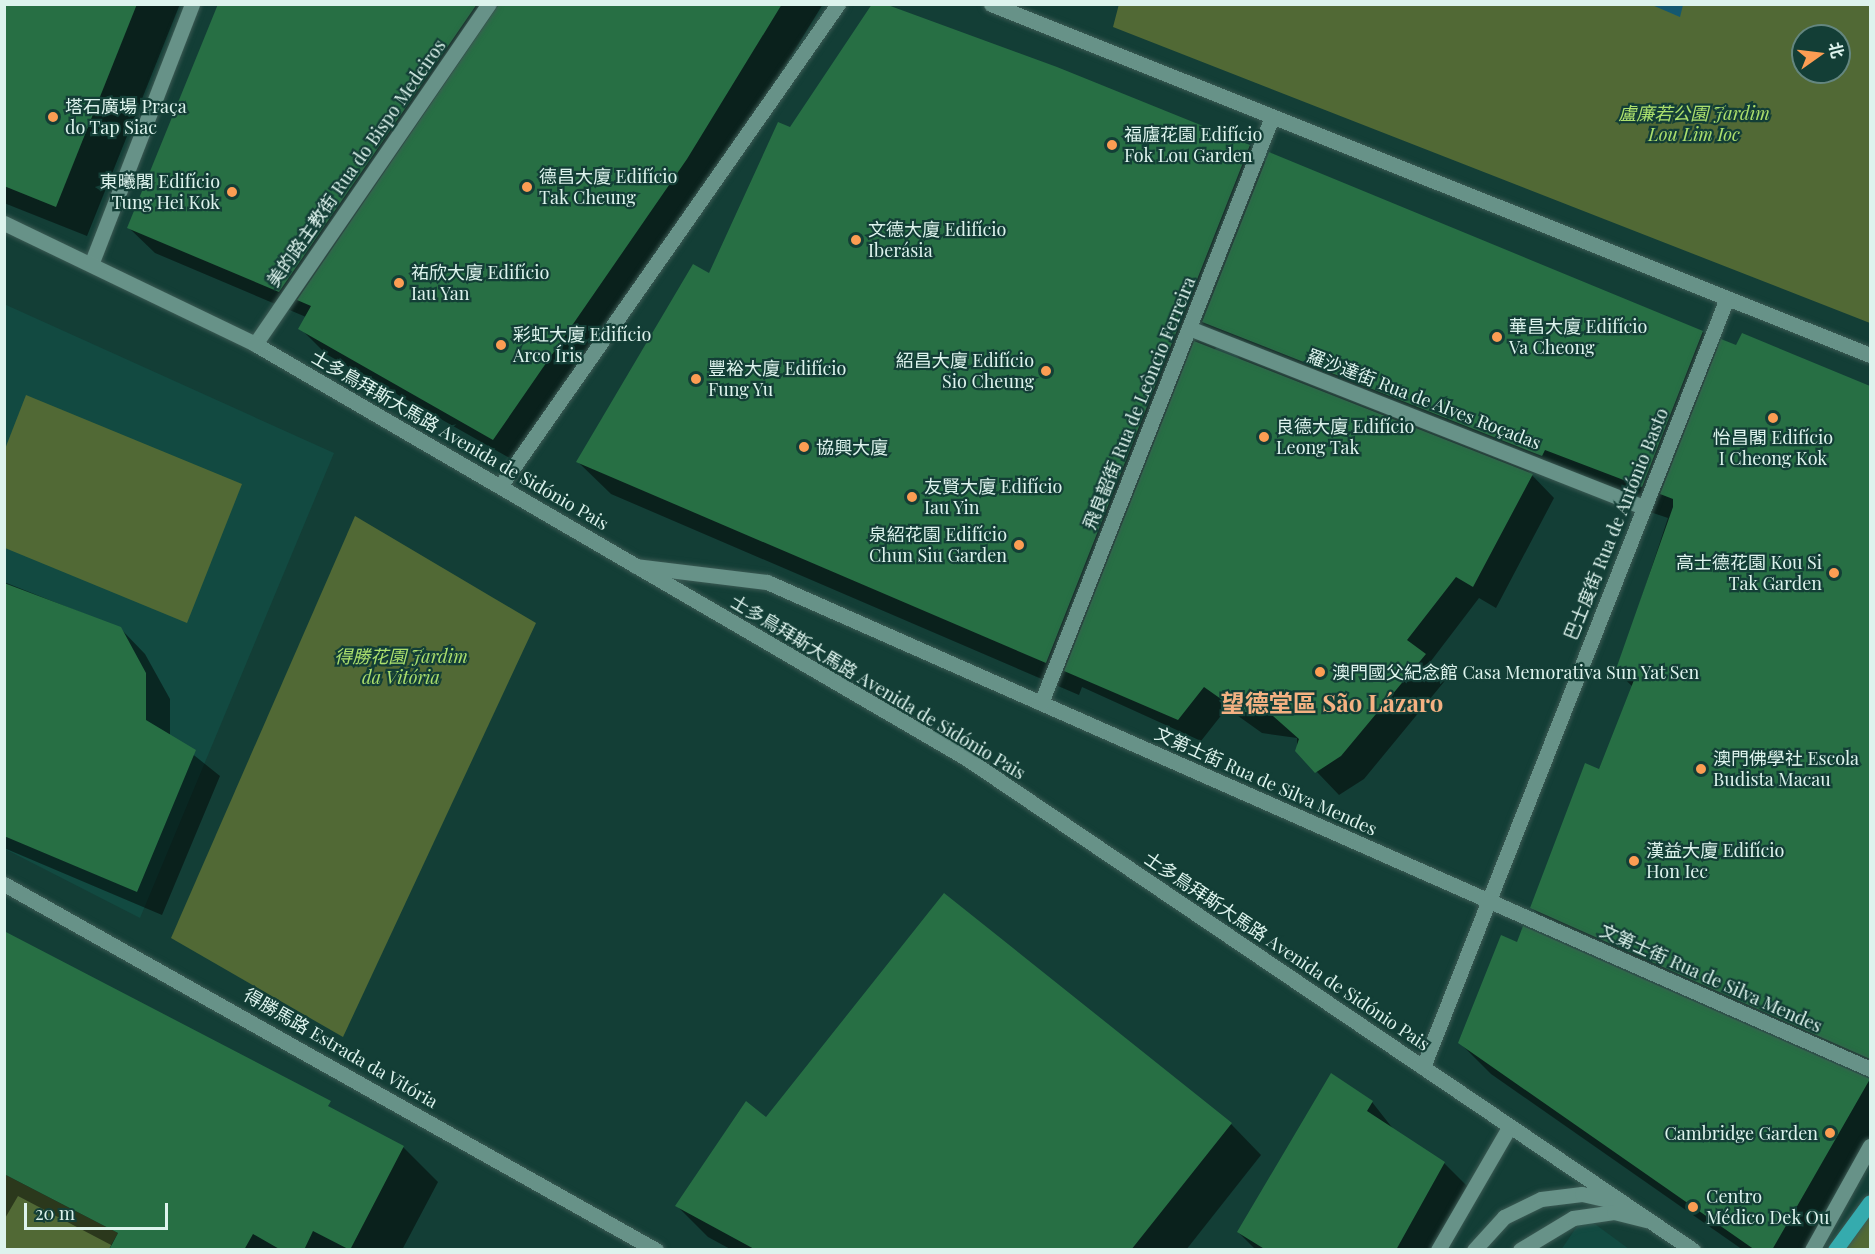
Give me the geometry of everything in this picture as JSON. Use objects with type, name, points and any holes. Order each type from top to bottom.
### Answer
[{"type":"main road","points":[[1836,1250],[1870,1202]]},
{"type":"street","points":[[92,262],[192,4]]},
{"type":"street","name":"美的路主教街 Rua do Bispo Medeiros","points":[[255,344],[489,4]]},
{"type":"street","points":[[501,485],[838,4]]},
{"type":"street","points":[[991,4],[1870,355]]},
{"type":"street","name":"飛良韶街 Rua de Leôncio Ferreira","points":[[1041,703],[1272,117]]},
{"type":"street","name":"士多鳥拜斯大馬路 Avenida de Sidónio Pais","points":[[4,224],[92,262],[255,344],[501,485],[966,758],[1693,1250]]},
{"type":"street","name":"巴士度街 Rua de António Basto","points":[[1423,1067],[1727,298]]},
{"type":"street","name":"羅沙達街 Rua de Alves Roçadas","points":[[1189,328],[1644,507]]},
{"type":"street","name":"文第士街 Rua de Silva Mendes","points":[[636,566],[767,582],[1870,1069]]},
{"type":"street","name":"得勝馬路 Estrada da Vitória","points":[[4,884],[656,1250]]},
{"type":"street","points":[[1438,1250],[1510,1126]]},
{"type":"street","points":[[1812,1250],[1870,1146]]},
{"type":"street","points":[[1474,1250],[1504,1217],[1541,1199],[1582,1194],[1631,1208]]},
{"type":"street","points":[[1521,1250],[1573,1218],[1614,1212],[1650,1220]]},
{"type":"shaded area","points":[[1683,4],[1680,17],[1652,5]]},
{"type":"shaded area","points":[[4,304],[334,453],[140,918],[5,849]]},
{"type":"shaded area","points":[[1584,1216],[1629,1249],[1561,1250]]},
{"type":"green space","name":"盧廉若公園 Jardim Lou Lim Ioc","points":[[1119,4],[1870,5],[1870,323],[1113,27]]},
{"type":"green space","points":[[26,395],[242,484],[187,623],[5,548],[5,449]]},
{"type":"green space","name":"得勝花園 Jardim da Vitória","points":[[355,516],[536,623],[343,1037],[171,938]]},
{"type":"green space","points":[[4,1174],[118,1233],[109,1249],[5,1249]]},
{"type":"green space","points":[[1870,1198],[1870,1249],[1842,1249]]},
{"type":"building","name":"塔石廣場 Praça do Tap Siac","points":[[4,4],[137,4],[56,207],[4,186]]},
{"type":"building","points":[[218,4],[477,4],[279,292],[127,228]]},
{"type":"building","points":[[499,4],[782,4],[687,159],[493,440],[298,329],[311,306],[297,300]]},
{"type":"building","points":[[872,4],[885,4],[1057,67],[1250,145],[1046,663],[576,462],[693,264],[709,273],[778,122],[790,127]]},
{"type":"building","points":[[1269,152],[1703,331],[1642,487],[1545,450],[1542,456],[1202,322]]},
{"type":"building","points":[[1742,333],[1870,386],[1870,1059],[1530,908],[1585,763],[1599,769],[1634,680],[1615,672],[1673,507],[1673,499],[1660,494],[1721,339],[1736,345]]},
{"type":"building","points":[[1194,341],[1533,474],[1473,587],[1456,577],[1407,640],[1426,654],[1341,756],[1315,773],[1295,751],[1299,739],[1273,716],[1238,711],[1204,687],[1178,720],[1064,671]]},
{"type":"building","points":[[4,583],[121,627],[146,673],[146,720],[196,750],[137,892],[4,836]]},
{"type":"building","points":[[944,893],[1232,1123],[1131,1250],[756,1250],[675,1206],[746,1101],[766,1117]]},
{"type":"building","points":[[1523,926],[1870,1079],[1772,1250],[1755,1250],[1458,1043],[1501,935],[1517,942]]},
{"type":"building","points":[[4,931],[331,1101],[328,1106],[404,1146],[350,1250],[313,1231],[304,1250],[281,1250],[253,1234],[244,1250],[109,1250],[118,1233],[4,1174]]},
{"type":"building","points":[[1331,1073],[1373,1101],[1367,1111],[1445,1162],[1396,1250],[1266,1250],[1237,1232]]},
{"type":"place","name":"塔石廣場 Praça do Tap Siac","points":[[53,117]]},
{"type":"place","name":"福廬花園 Edifício Fok Lou Garden","points":[[1112,145]]},
{"type":"place","name":"德昌大廈 Edifício Tak Cheung","points":[[527,187]]},
{"type":"place","name":"東曦閣 Edifício Tung Hei Kok","points":[[232,192]]},
{"type":"place","name":"文德大廈 Edifício Iberásia","points":[[856,240]]},
{"type":"place","name":"祐欣大廈 Edifício Iau Yan","points":[[399,283]]},
{"type":"place","name":"華昌大廈 Edifício Va Cheong","points":[[1497,337]]},
{"type":"place","name":"彩虹大廈 Edifício Arco Íris","points":[[501,345]]},
{"type":"place","name":"紹昌大廈 Edifício Sio Cheung","points":[[1046,371]]},
{"type":"place","name":"豐裕大廈 Edifício Fung Yu","points":[[696,379]]},
{"type":"place","name":"怡昌閣 Edifício I Cheong Kok","points":[[1773,418]]},
{"type":"place","name":"良德大廈 Edifício Leong Tak","points":[[1264,437]]},
{"type":"place","name":"協興大廈","points":[[804,447]]},
{"type":"place","name":"友賢大廈 Edifício Iau Yin","points":[[912,497]]},
{"type":"place","name":"泉紹花園 Edifício Chun Siu Garden","points":[[1019,545]]},
{"type":"place","name":"高士德花園 Kou Si Tak Garden","points":[[1834,573]]},
{"type":"place","name":"澳門國父紀念館 Casa Memorativa Sun Yat Sen","points":[[1320,672]]},
{"type":"place","name":"澳門佛學社 Escola Budista Macau","points":[[1701,769]]},
{"type":"place","name":"漢益大廈 Edifício Hon Iec","points":[[1634,861]]},
{"type":"place","name":"Cambridge Garden","points":[[1830,1133]]},
{"type":"place","name":"Centro Médico Dek Ou","points":[[1693,1207]]},
{"type":"district","name":"望德堂區 São Lázaro","points":[[1332,703]]}]
